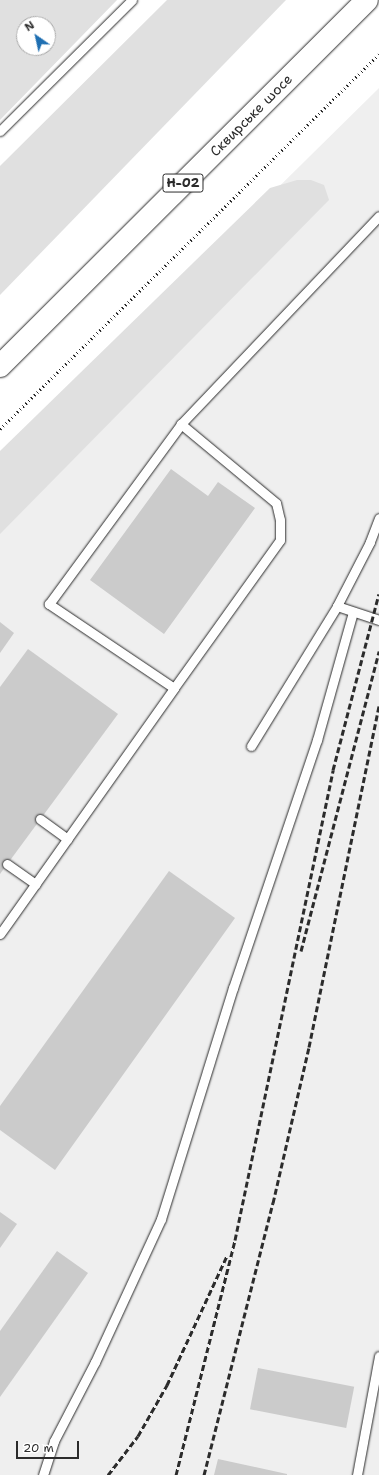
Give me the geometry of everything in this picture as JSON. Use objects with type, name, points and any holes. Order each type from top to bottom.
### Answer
[{"type":"main road","name":"Сквирське шосе","points":[[0,366],[367,0]]},
{"type":"lane","points":[[0,132],[132,0]]},
{"type":"lane","points":[[174,688],[49,604],[181,424],[379,216]]},
{"type":"lane","points":[[1,932],[280,540],[280,520],[276,503],[181,424]]},
{"type":"lane","points":[[251,746],[337,606],[370,542],[379,518]]},
{"type":"lane","points":[[337,606],[379,620]]},
{"type":"lane","points":[[43,1475],[54,1441],[95,1362],[161,1219],[233,988],[317,740],[353,612]]},
{"type":"lane","points":[[40,819],[68,839]]},
{"type":"lane","points":[[7,864],[36,884]]},
{"type":"lane","points":[[357,1475],[379,1356]]},
{"type":"path","points":[[0,429],[379,54]]},
{"type":"shaded area","points":[[0,0],[117,0],[0,120]]},
{"type":"shaded area","points":[[167,0],[286,0],[0,295],[0,166]]},
{"type":"shaded area","points":[[379,88],[379,1475],[0,1475],[0,462]]},
{"type":"shaded area","points":[[297,180],[311,180],[324,185],[329,200],[0,534],[0,451],[270,188]]},
{"type":"building","points":[[171,469],[208,496],[218,482],[255,508],[164,634],[90,580]]},
{"type":"building","points":[[0,622],[14,633],[0,653]]},
{"type":"building","points":[[28,649],[118,714],[0,874],[0,687]]},
{"type":"building","points":[[169,871],[235,918],[55,1170],[0,1130],[0,1106]]},
{"type":"building","points":[[0,1212],[17,1224],[0,1248]]},
{"type":"building","points":[[57,1251],[88,1273],[0,1397],[0,1331]]},
{"type":"building","points":[[258,1368],[354,1387],[346,1428],[250,1409]]},
{"type":"building","points":[[218,1459],[287,1474],[287,1475],[214,1475]]},
{"type":"railway","points":[[176,1475],[235,1240],[333,770],[379,594]]},
{"type":"railway","points":[[301,951],[379,651]]},
{"type":"railway","points":[[204,1475],[273,1203],[309,1047],[379,706]]},
{"type":"railway","points":[[108,1475],[138,1436],[167,1385],[227,1256]]}]
